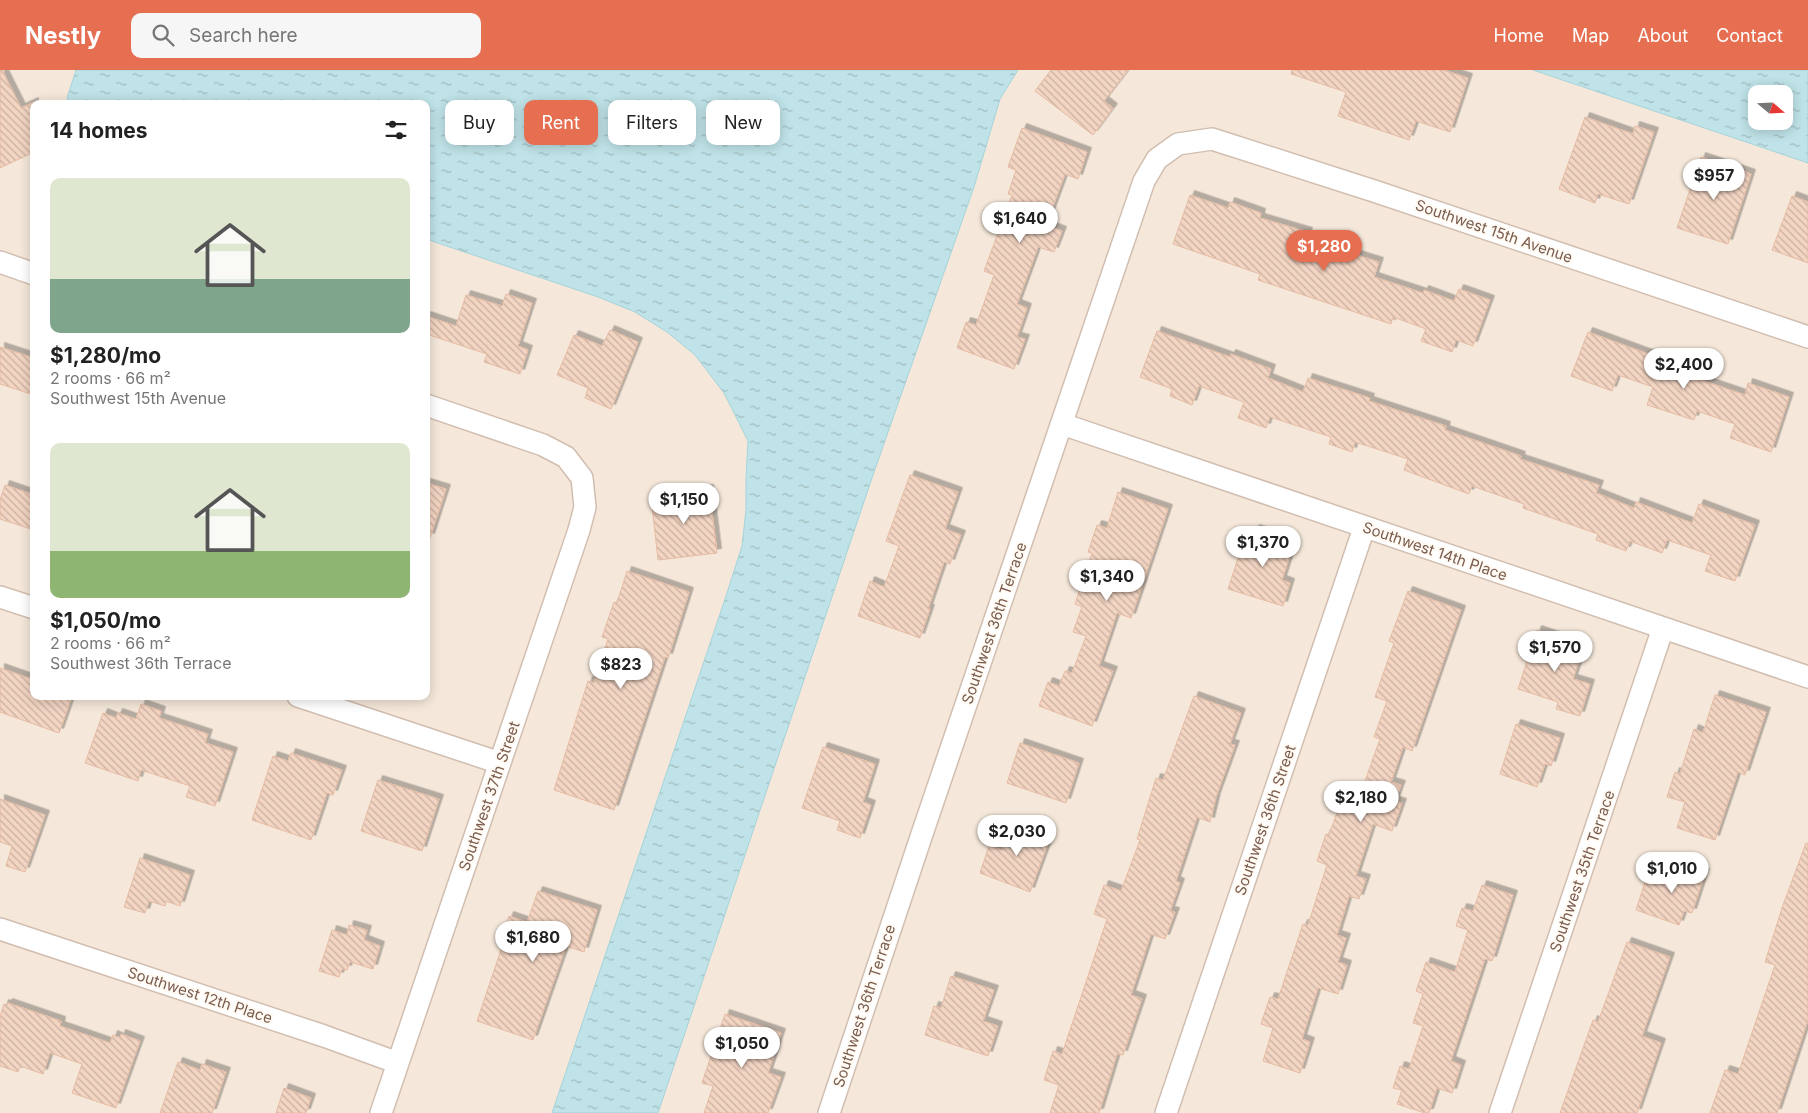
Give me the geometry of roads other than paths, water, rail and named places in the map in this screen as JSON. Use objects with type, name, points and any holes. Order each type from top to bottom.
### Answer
[{"type":"street","name":"Southwest 15th Avenue","points":[[1178,144],[1212,139],[1374,191],[1808,337]]},
{"type":"street","name":"Southwest 36th Terrace","points":[[829,1113],[1144,181],[1157,159],[1178,144]]},
{"type":"street","points":[[0,262],[30,273]]},
{"type":"street","name":"Southwest 37th Street","points":[[381,1113],[580,530],[585,507],[582,478],[566,456],[542,445],[430,406]]},
{"type":"street","name":"Southwest 14th Place","points":[[1062,424],[1364,528],[1808,676]]},
{"type":"street","name":"Southwest 36th Street","points":[[1166,1113],[1364,528]]},
{"type":"street","points":[[0,597],[30,607]]},
{"type":"street","name":"Southwest 35th Terrace","points":[[1500,1113],[1663,628]]},
{"type":"street","points":[[310,700],[500,763]]},
{"type":"street","name":"Southwest 12th Place","points":[[0,929],[324,1036],[398,1063]]},
{"type":"water","points":[[76,70],[1018,70],[1000,99],[974,187],[873,475],[658,1113],[552,1113],[742,546],[746,510],[748,441],[724,393],[695,355],[667,332],[635,312],[598,297],[430,240],[430,100],[68,100]]},
{"type":"water","points":[[1533,70],[1808,70],[1808,163]]}]
